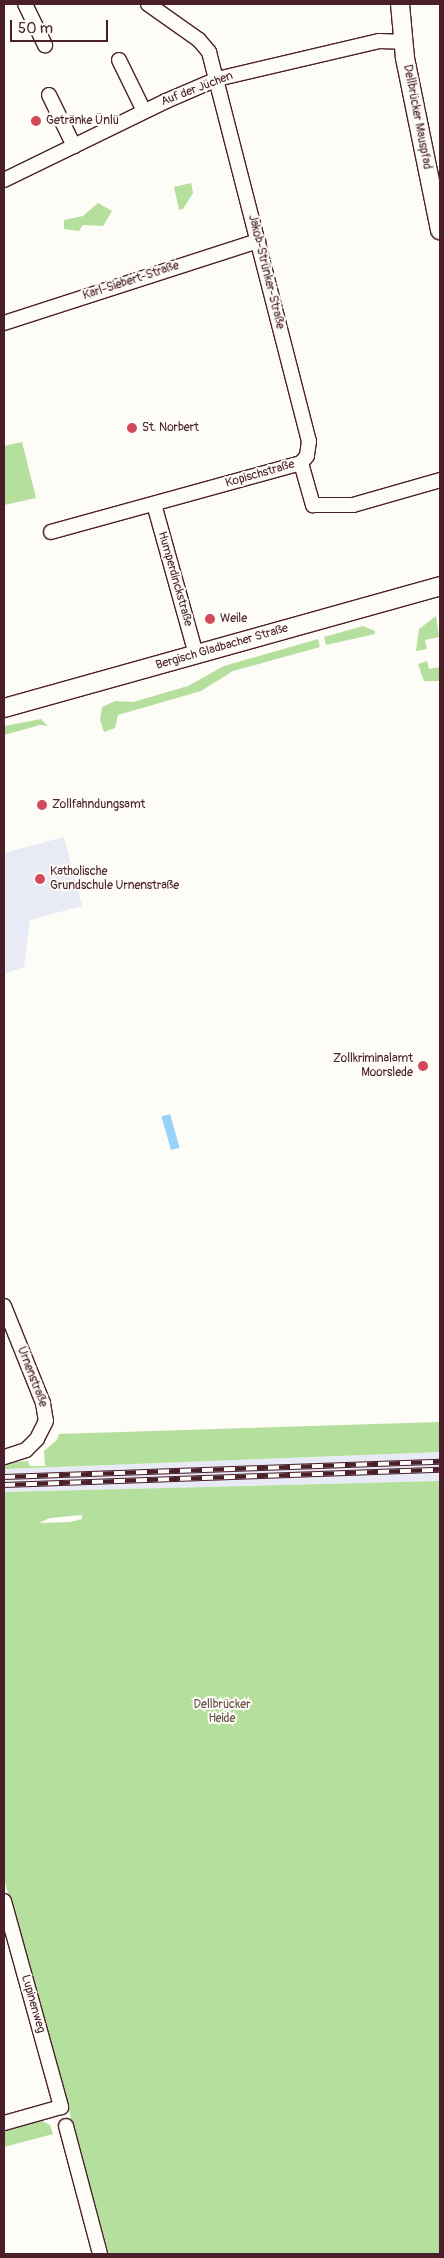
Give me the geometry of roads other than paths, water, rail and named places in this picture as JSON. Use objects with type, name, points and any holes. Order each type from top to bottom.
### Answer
[{"type":"main road","name":"Dellbrücker Mauspfad","points":[[400,4],[404,42],[436,192],[439,222]]},
{"type":"main road","name":"Bergisch Gladbacher Straße","points":[[4,708],[440,586]]},
{"type":"street","points":[[25,4],[45,45]]},
{"type":"street","name":"Jakob-Strünker-Straße","points":[[148,4],[205,46],[217,79],[309,440],[307,456],[301,463]]},
{"type":"street","name":"Auf der Jüchen","points":[[4,179],[144,111],[217,79],[378,41],[404,42]]},
{"type":"street","points":[[119,60],[144,111]]},
{"type":"street","points":[[49,95],[74,146]]},
{"type":"street","name":"Karl-Siebert-Straße","points":[[4,322],[258,241]]},
{"type":"street","name":"Kopischstraße","points":[[51,532],[301,463],[313,505],[353,505],[440,480]]},
{"type":"street","name":"Humperdinckstraße","points":[[154,504],[196,654]]},
{"type":"street","name":"Urnenstraße","points":[[4,1306],[43,1403],[46,1421],[37,1439],[26,1450],[4,1457]]},
{"type":"street","name":"Lupinenweg","points":[[4,1901],[61,2107],[4,2124]]},
{"type":"street","points":[[66,2126],[100,2254]]},
{"type":"water","points":[[170,1114],[180,1148],[171,1150],[161,1116]]},
{"type":"railway","points":[[4,1477],[440,1462]]},
{"type":"railway","points":[[4,1485],[440,1470]]},
{"type":"place","name":"Getränke Ünlü","points":[[36,121]]},
{"type":"place","name":"St. Norbert","points":[[132,428]]},
{"type":"place","name":"Weile","points":[[210,619]]},
{"type":"place","name":"Zollfahndungsamt","points":[[42,805]]},
{"type":"place","name":"Katholische Grundschule Urnenstraße","points":[[40,879]]},
{"type":"place","name":"Zollkriminalamt Moorslede","points":[[423,1066]]},
{"type":"park label","name":"Dellbrücker Heide","points":[[222,1712]]}]
